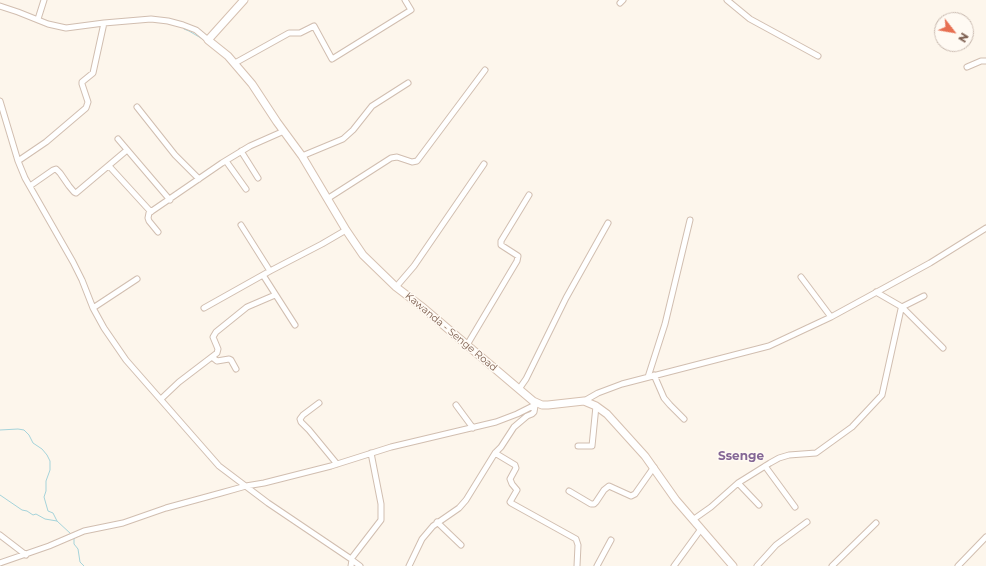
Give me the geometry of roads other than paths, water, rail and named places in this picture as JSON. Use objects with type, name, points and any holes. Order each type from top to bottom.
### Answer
[{"type":"street","points":[[38,19],[44,0]]},
{"type":"street","points":[[0,6],[58,27],[66,28],[151,19],[168,20],[183,24],[196,30],[208,40],[244,0]]},
{"type":"street","points":[[235,63],[289,33],[300,33],[314,26],[332,59],[411,10],[405,0]]},
{"type":"street","points":[[728,0],[750,19],[818,56]]},
{"type":"street","points":[[18,161],[46,142],[86,108],[88,102],[82,84],[83,81],[93,73],[104,23]]},
{"type":"street","name":"Kawanda - Senge Road","points":[[208,40],[228,56],[252,84],[302,156],[346,230],[363,255],[396,287],[468,345],[536,405]]},
{"type":"street","points":[[967,67],[981,61],[986,61]]},
{"type":"street","points":[[327,199],[391,158],[398,157],[412,162],[417,161],[485,70]]},
{"type":"street","points":[[302,156],[343,138],[353,130],[372,106],[408,83]]},
{"type":"street","points":[[0,101],[18,161],[26,178],[76,268],[93,308],[104,328],[126,360],[209,456],[231,476],[351,562],[360,566]]},
{"type":"street","points":[[137,107],[175,155],[198,179]]},
{"type":"street","points":[[158,232],[148,218],[148,214],[226,160],[250,146],[284,131]]},
{"type":"street","points":[[118,139],[170,200]]},
{"type":"street","points":[[30,186],[53,170],[56,170],[76,193],[127,150]]},
{"type":"street","points":[[241,151],[258,178]]},
{"type":"street","points":[[226,160],[246,189]]},
{"type":"street","points":[[396,287],[414,266],[484,164]]},
{"type":"street","points":[[109,166],[151,212]]},
{"type":"street","points":[[468,345],[517,261],[518,256],[501,245],[529,195]]},
{"type":"street","points":[[648,377],[665,324],[690,220]]},
{"type":"street","points":[[519,389],[526,379],[566,298],[608,223]]},
{"type":"street","points":[[241,225],[270,271]]},
{"type":"street","points":[[0,563],[26,555],[84,531],[123,523],[166,508],[246,486],[264,484],[391,447],[496,422],[536,405],[548,406],[584,400],[598,393],[654,375],[679,370],[769,346],[831,317],[930,263],[986,228]]},
{"type":"street","points":[[204,308],[346,230]]},
{"type":"street","points":[[263,275],[295,325]]},
{"type":"street","points":[[801,277],[831,317]]},
{"type":"street","points":[[93,308],[137,279]]},
{"type":"street","points":[[876,292],[902,307],[943,348]]},
{"type":"street","points":[[161,399],[179,382],[218,351],[213,337],[216,332],[247,307],[275,295]]},
{"type":"street","points":[[694,519],[711,507],[738,483],[765,466],[779,458],[789,455],[812,454],[818,452],[852,427],[869,407],[880,398],[885,384],[902,307],[924,296]]},
{"type":"street","points":[[212,357],[217,361],[229,359],[236,369]]},
{"type":"street","points":[[654,375],[664,398],[684,419]]},
{"type":"street","points":[[584,400],[596,406],[611,418],[654,467],[676,500],[694,519],[733,566]]},
{"type":"street","points":[[319,403],[300,419],[336,464]]},
{"type":"street","points":[[456,405],[473,428]]},
{"type":"street","points":[[409,566],[422,539],[437,522],[459,508],[466,500],[495,453],[501,447],[514,427],[534,412],[536,405]]},
{"type":"street","points":[[578,446],[589,446],[592,444],[596,406]]},
{"type":"street","points":[[351,562],[381,520],[381,504],[371,453]]},
{"type":"street","points":[[495,453],[513,463],[516,468],[510,479],[517,490],[510,504],[576,539],[578,546],[577,566]]},
{"type":"street","points":[[765,466],[795,507]]},
{"type":"street","points":[[569,491],[591,504],[596,502],[604,490],[609,486],[632,496],[654,467]]},
{"type":"street","points":[[738,483],[759,506]]},
{"type":"street","points":[[437,522],[462,545]]},
{"type":"street","points":[[757,566],[776,545],[807,522]]},
{"type":"street","points":[[832,566],[876,523]]},
{"type":"street","points":[[674,566],[701,529]]},
{"type":"street","points":[[0,535],[26,555]]},
{"type":"street","points":[[958,566],[986,537]]},
{"type":"street","points":[[597,566],[612,540]]},
{"type":"waterway","points":[[184,29],[206,41]]},
{"type":"waterway","points":[[414,305],[428,316]]},
{"type":"waterway","points":[[0,430],[24,430],[29,435],[33,443],[42,449],[47,455],[50,461],[50,470],[46,481],[46,491],[44,497],[48,511],[53,513],[57,521]]},
{"type":"waterway","points":[[0,495],[22,510],[33,515],[36,514],[45,519],[57,521],[71,534]]},
{"type":"waterway","points":[[74,538],[74,544],[78,549],[80,562],[84,566]]},
{"type":"district","name":"Ssenge","points":[[741,456]]}]
